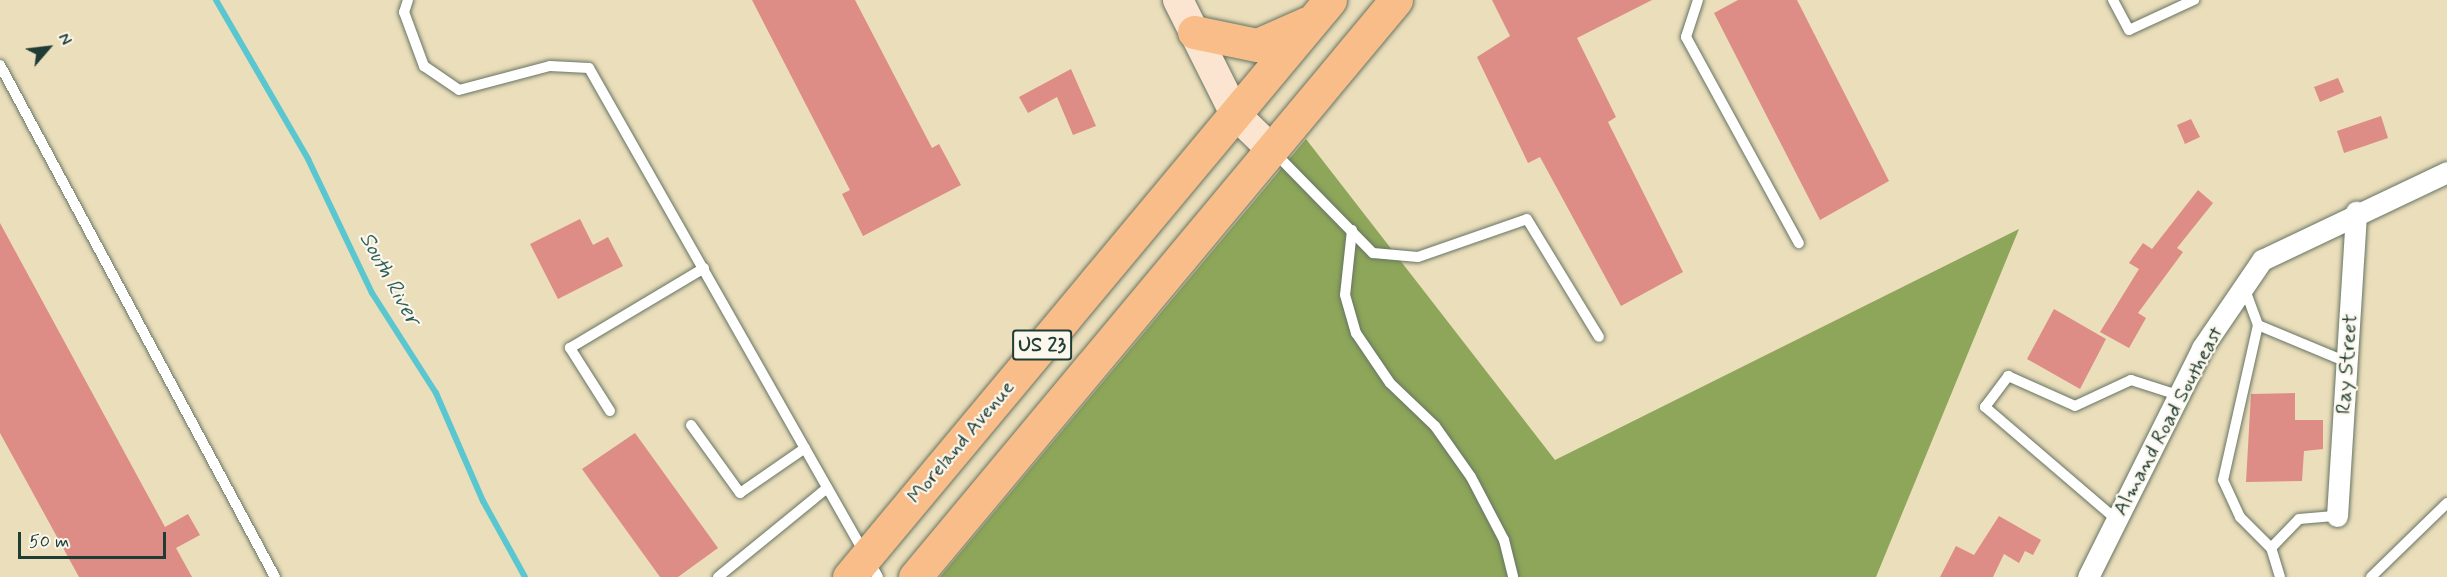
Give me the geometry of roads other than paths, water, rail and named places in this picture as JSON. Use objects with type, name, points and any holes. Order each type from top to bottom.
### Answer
[{"type":"highway","name":"US 23","points":[[915,577],[1396,0]]},
{"type":"highway","points":[[1194,32],[1257,45],[1322,10]]},
{"type":"highway","name":"US 23","points":[[1235,114],[1322,10]]},
{"type":"highway","name":"Moreland Avenue","points":[[864,570],[1235,114]]},
{"type":"street","points":[[1178,0],[1235,114],[1271,149]]},
{"type":"street","name":"Almand Road Southeast","points":[[2088,577],[2202,348],[2262,260],[2356,212],[2447,172]]},
{"type":"street","name":"Ray Street","points":[[2337,516],[2356,212]]},
{"type":"lane","points":[[408,0],[404,12],[424,66],[459,90],[550,66],[589,68],[827,488],[864,570]]},
{"type":"lane","points":[[1698,0],[1686,37],[1799,243]]},
{"type":"lane","points":[[2113,0],[2128,30],[2194,0]]},
{"type":"lane","points":[[0,65],[275,577]]},
{"type":"lane","points":[[1271,149],[1373,253],[1418,257],[1527,219],[1599,337]]},
{"type":"lane","points":[[1352,230],[1345,295],[1356,333],[1390,382],[1435,426],[1471,477],[1504,540],[1513,577]]},
{"type":"lane","points":[[610,411],[570,348],[704,268]]},
{"type":"lane","points":[[2244,287],[2258,325],[2223,480],[2240,517],[2271,548],[2280,577]]},
{"type":"lane","points":[[2258,325],[2347,362]]},
{"type":"lane","points":[[2117,520],[1985,407],[2008,376],[2075,406],[2131,380],[2178,395]]},
{"type":"lane","points":[[691,424],[740,493],[805,448]]},
{"type":"lane","points":[[718,577],[827,488]]},
{"type":"lane","points":[[2371,577],[2447,503]]},
{"type":"lane","points":[[2271,548],[2299,519],[2337,516]]},
{"type":"waterway","name":"South River","points":[[216,0],[308,159],[372,293],[436,393],[483,501],[525,577]]}]
